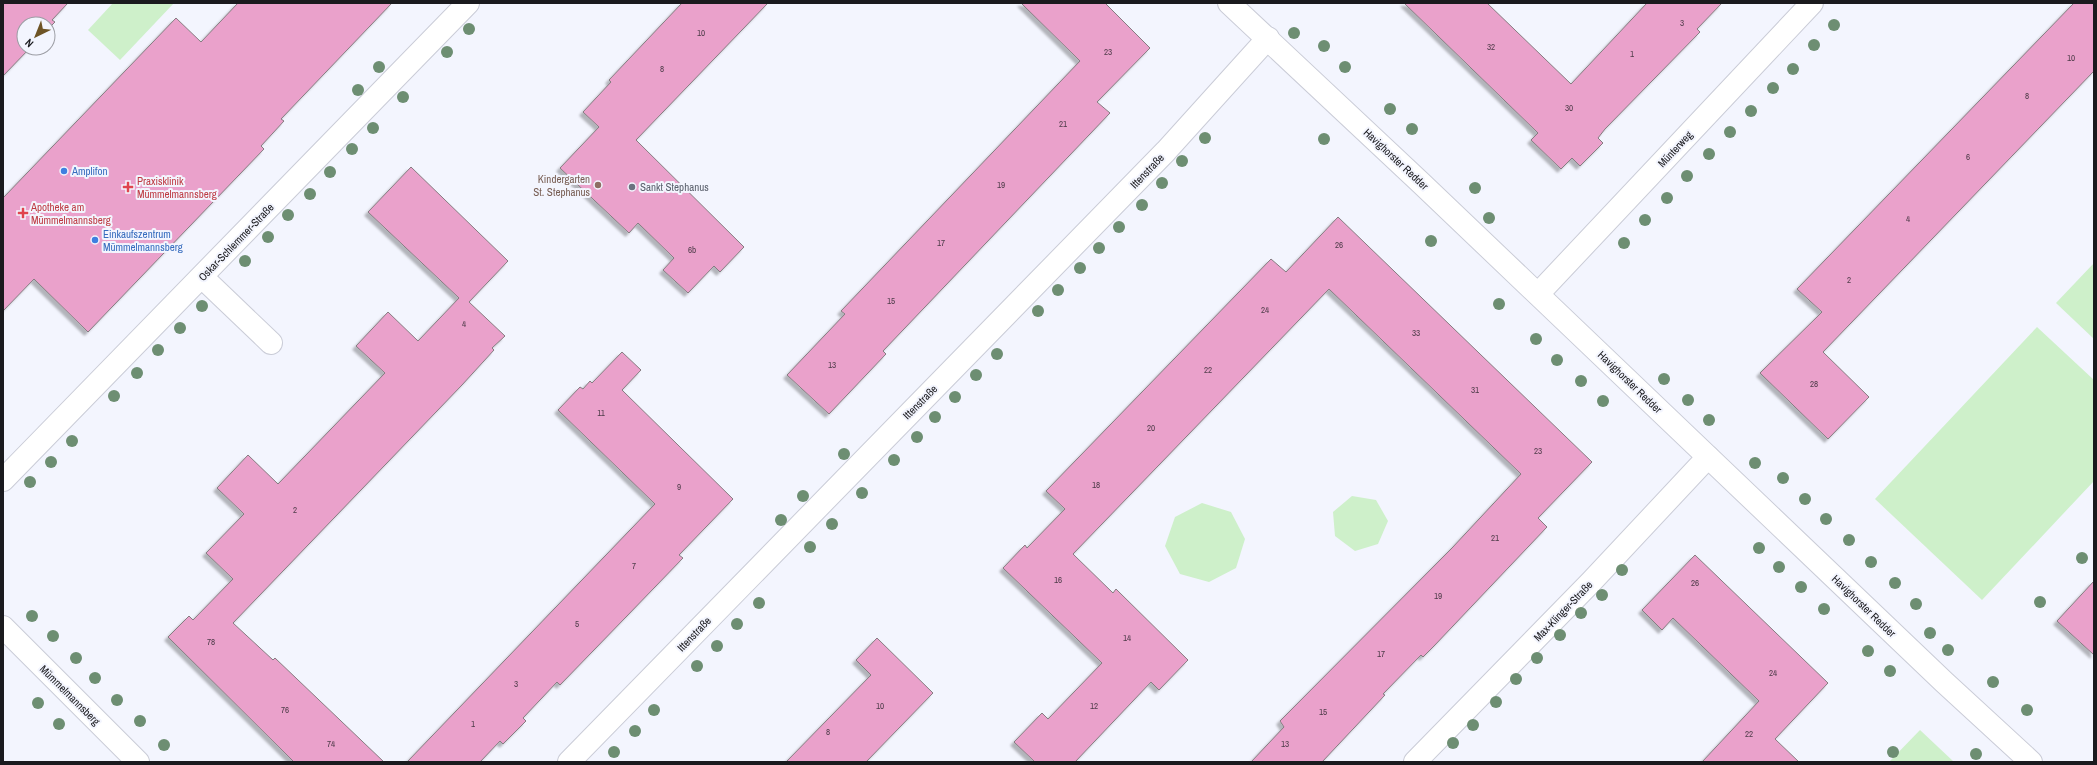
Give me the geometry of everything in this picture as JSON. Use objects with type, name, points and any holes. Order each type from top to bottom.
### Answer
[{"type":"street","name":"Oskar-Schlemmer-Straße","points":[[3,480],[468,3]]},
{"type":"street","name":"Havighorster Redder","points":[[1229,3],[1268,38],[1538,294],[1944,682],[2031,762]]},
{"type":"street","name":"Münterweg","points":[[1538,294],[1812,3]]},
{"type":"street","name":"Ittenstraße","points":[[569,762],[1166,151],[1268,38]]},
{"type":"street","points":[[202,277],[271,343]]},
{"type":"street","name":"Max-Klinger-Straße","points":[[1415,762],[1591,582],[1708,457]]},
{"type":"street","name":"Mümmelmannsberg","points":[[3,627],[138,762]]},
{"type":"green space","points":[[113,3],[174,3],[120,60],[88,30]]},
{"type":"green space","points":[[2094,263],[2094,339],[2056,303]]},
{"type":"green space","points":[[2037,327],[2094,380],[2094,481],[1982,600],[1875,499]]},
{"type":"green space","points":[[1352,496],[1376,500],[1388,521],[1378,544],[1355,551],[1335,536],[1333,512]]},
{"type":"green space","points":[[1202,503],[1231,512],[1245,539],[1236,568],[1209,582],[1180,574],[1165,546],[1175,517]]},
{"type":"green space","points":[[1920,730],[1954,762],[1889,762]]},
{"type":"building","points":[[3,3],[68,3],[56,16],[16,16],[16,56],[22,56],[3,76]]},
{"type":"building","name":"Einkaufszentrum Mümmelmannsberg","points":[[238,3],[392,3],[281,119],[284,121],[261,146],[264,149],[88,332],[34,279],[3,311],[3,198],[176,18],[201,42]]},
{"type":"building","name":"Sankt Stephanus","points":[[682,3],[768,3],[636,140],[744,247],[720,272],[714,266],[688,293],[663,270],[674,258],[638,223],[629,233],[560,168],[599,127],[583,112],[611,82],[609,80]]},
{"type":"building","points":[[1021,3],[1105,3],[1150,48],[1097,102],[1110,113],[883,351],[886,354],[829,414],[787,375],[845,314],[841,311],[1080,61]]},
{"type":"building","points":[[1404,3],[1487,3],[1571,84],[1647,3],[1722,3],[1697,29],[1700,32],[1605,129],[1598,138],[1603,143],[1580,166],[1572,158],[1561,169],[1531,140],[1538,133]]},
{"type":"building","points":[[2074,3],[2094,3],[2094,71],[1823,352],[1869,397],[1828,439],[1760,373],[1822,312],[1797,289]]},
{"type":"building","points":[[411,167],[508,261],[469,302],[505,336],[492,348],[494,350],[462,385],[233,623],[273,660],[275,658],[384,762],[294,762],[168,637],[189,616],[193,620],[233,579],[206,553],[244,514],[217,488],[248,455],[278,484],[385,373],[356,346],[388,312],[418,341],[459,298],[368,212]]},
{"type":"building","points":[[1338,217],[1592,462],[1538,518],[1547,527],[1434,646],[1423,657],[1421,655],[1383,694],[1385,695],[1322,762],[1251,762],[1284,727],[1280,721],[1452,548],[1521,474],[1329,289],[1073,554],[1113,593],[1116,589],[1188,660],[1159,690],[1151,682],[1075,762],[1035,762],[1014,742],[1042,713],[1048,719],[1102,663],[1003,568],[1025,545],[1027,548],[1065,509],[1046,491],[1271,259],[1286,272]]},
{"type":"building","points":[[622,352],[641,370],[622,390],[733,499],[679,555],[683,558],[560,685],[557,682],[523,718],[526,721],[503,744],[500,741],[480,762],[407,762],[655,504],[558,410],[580,387],[583,389],[590,381],[592,383]]},
{"type":"building","points":[[1695,555],[1828,683],[1775,739],[1799,762],[1702,762],[1759,701],[1673,618],[1662,630],[1642,610]]},
{"type":"building","points":[[2094,581],[2094,655],[2057,621]]},
{"type":"building","points":[[877,638],[933,693],[866,762],[786,762],[871,675],[856,660]]},
{"type":"place","name":"Amplifon","points":[[64,171]]},
{"type":"place","name":"Kindergarten St. Stephanus","points":[[598,185]]},
{"type":"place","name":"Praxisklinik Mümmelmannsberg","points":[[128,187]]},
{"type":"place","name":"Sankt Stephanus","points":[[632,187]]},
{"type":"place","name":"Apotheke am Mümmelmannsberg","points":[[23,213]]},
{"type":"place","name":"Einkaufszentrum Mümmelmannsberg","points":[[95,240]]}]
